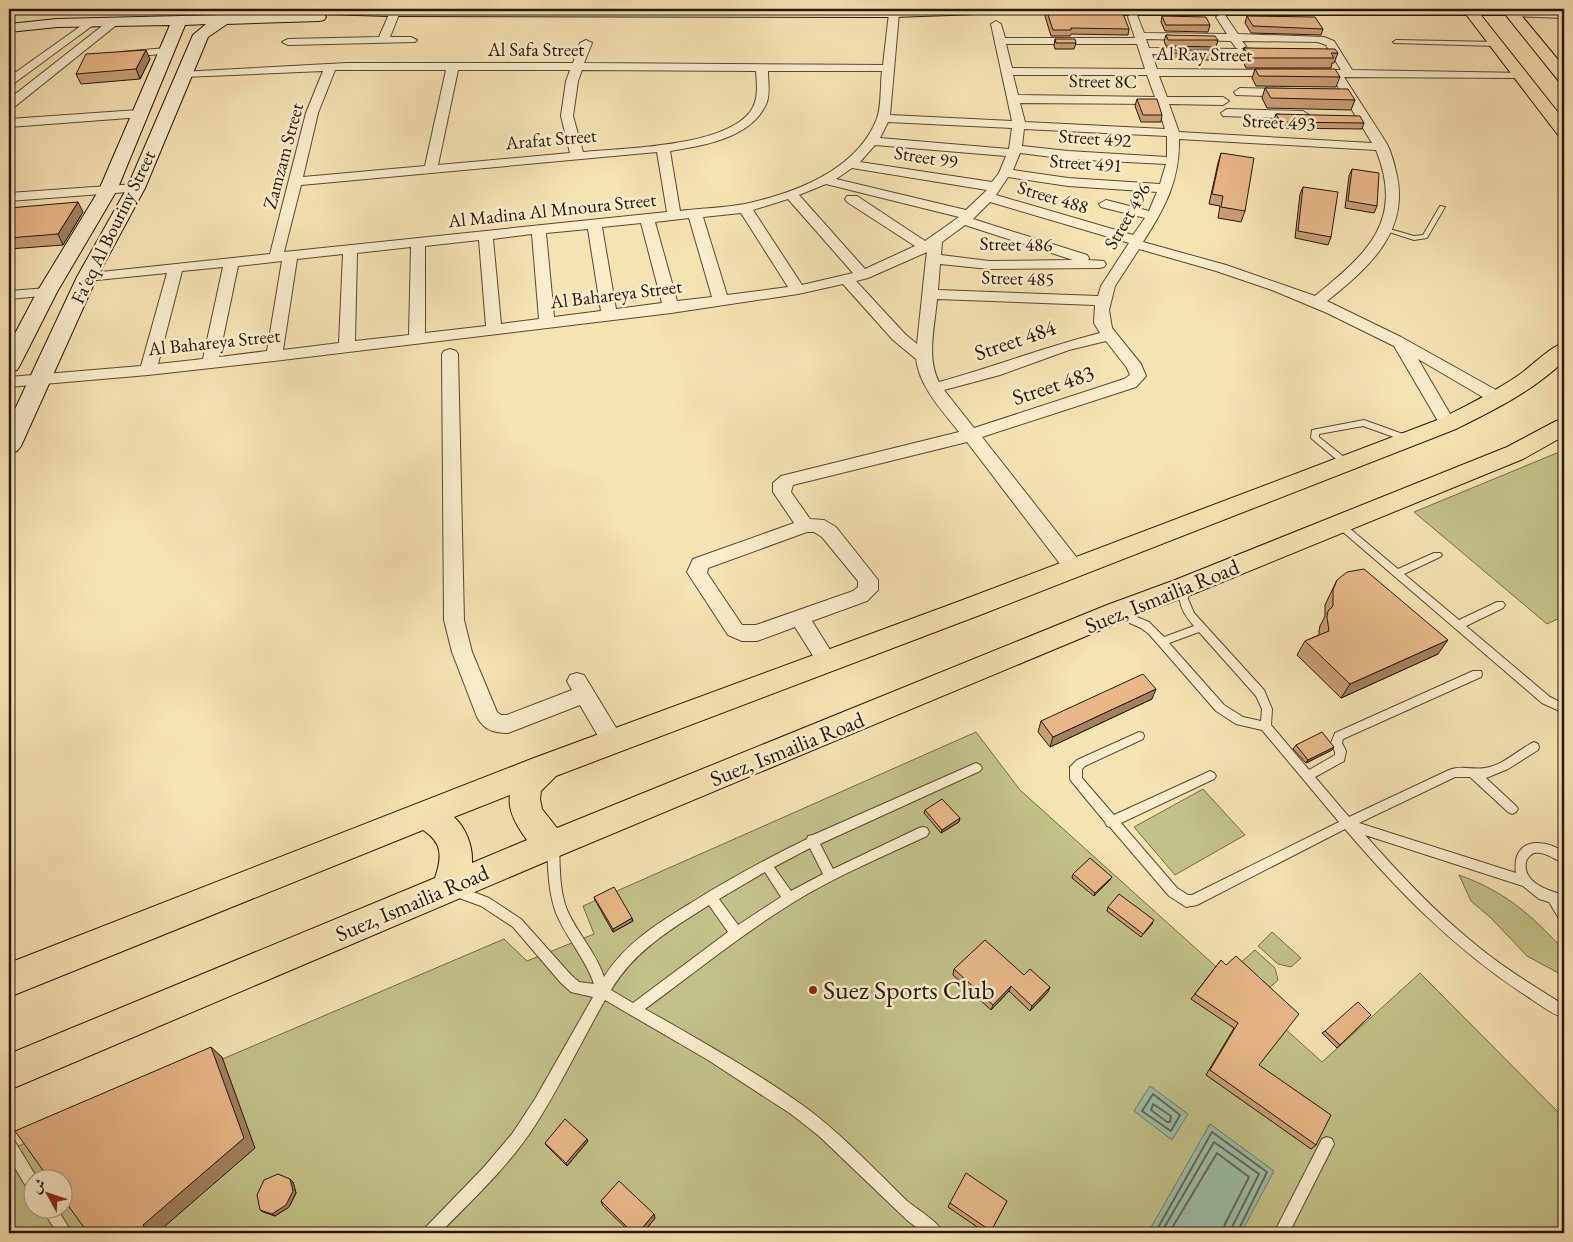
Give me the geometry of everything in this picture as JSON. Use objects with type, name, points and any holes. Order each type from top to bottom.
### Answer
[{"type":"main road","points":[[1472,12],[1564,131]]},
{"type":"main road","points":[[1511,13],[1558,62],[1564,77]]},
{"type":"main road","points":[[9,980],[545,767],[1074,568],[1448,424],[1499,399],[1527,382],[1564,350]]},
{"type":"main road","name":"Suez, Ismailia Road","points":[[9,1072],[553,844],[1117,612],[1184,587],[1515,453],[1564,426]]},
{"type":"main road","points":[[545,767],[530,782],[524,801],[529,818],[538,832],[553,844]]},
{"type":"main road","points":[[427,815],[442,824],[452,836],[457,852],[456,870],[447,889]]},
{"type":"street","points":[[54,9],[52,14],[92,21]]},
{"type":"street","points":[[227,18],[252,9]]},
{"type":"street","points":[[299,9],[392,12],[816,11],[894,13],[926,16],[981,11],[985,20],[1003,14],[1087,13],[1133,17],[1216,17],[1294,14],[1511,13]]},
{"type":"street","points":[[1087,13],[1109,10],[1294,14]]},
{"type":"street","points":[[9,28],[92,21],[340,16],[392,12]]},
{"type":"street","points":[[383,40],[392,12]]},
{"type":"street","name":"Al Madina Al Mnoura Street","points":[[86,277],[695,214],[745,208],[791,194],[826,180],[850,164],[873,141],[883,118],[894,13]]},
{"type":"street","name":"Al Bahareya Street","points":[[9,382],[148,370],[274,356],[671,308],[798,290],[863,275],[931,249],[992,192],[1005,173],[1014,151],[1019,124],[1000,41],[1003,14]]},
{"type":"street","name":"Street 496","points":[[1133,17],[1174,134],[1173,161],[1165,189],[1153,216],[1110,280],[1101,316],[1105,329],[1135,367]]},
{"type":"street","points":[[1216,17],[1220,38],[1226,52]]},
{"type":"street","points":[[1216,17],[1236,38],[1244,52]]},
{"type":"street","name":"Fa'eq Al Bouriny Street","points":[[9,446],[41,380],[86,277],[132,195],[201,35],[212,25],[227,18]]},
{"type":"street","name":"Fa'eq Al Bouriny Street","points":[[9,366],[47,292],[104,196],[180,19]]},
{"type":"street","points":[[9,82],[92,21]]},
{"type":"street","points":[[9,105],[114,21]]},
{"type":"street","points":[[1077,41],[1076,53],[1220,38],[1320,40],[1330,43],[1332,54],[1343,74],[1343,93],[1362,116],[1382,147],[1390,166],[1394,186],[1392,218],[1378,245],[1362,264],[1316,303]]},
{"type":"street","points":[[288,42],[411,40]]},
{"type":"street","points":[[1000,41],[1077,41],[1226,52],[1281,53]]},
{"type":"street","points":[[576,155],[567,116],[570,87],[586,43]]},
{"type":"street","points":[[110,56],[166,51]]},
{"type":"street","points":[[64,61],[82,59]]},
{"type":"street","name":"Al Safa Street","points":[[184,74],[330,66],[889,68]]},
{"type":"street","name":"Zamzam Street","points":[[274,356],[283,256],[295,182],[312,113],[330,66]]},
{"type":"street","points":[[431,169],[453,66]]},
{"type":"street","name":"Arafat Street","points":[[295,182],[663,148],[702,141],[720,135],[748,120],[756,111],[761,102],[762,67]]},
{"type":"street","name":"Al Ray Street","points":[[1007,71],[1086,100],[1108,86],[1152,72],[1521,75]]},
{"type":"street","points":[[1211,73],[1237,139]]},
{"type":"street","points":[[1231,73],[1252,115]]},
{"type":"street","points":[[1108,86],[1121,130]]},
{"type":"street","name":"Street 8C","points":[[1014,99],[1086,100],[1108,86],[1162,100],[1225,107],[1252,115],[1317,115]]},
{"type":"street","points":[[1240,92],[1299,93]]},
{"type":"street","name":"Street 493","points":[[883,118],[1019,124],[1086,100],[1121,130],[1382,147]]},
{"type":"street","points":[[9,124],[138,114]]},
{"type":"street","points":[[1344,116],[1362,116]]},
{"type":"street","name":"Street 492","points":[[873,141],[1173,161]]},
{"type":"street","points":[[663,148],[674,216]]},
{"type":"street","name":"Street 99","points":[[850,164],[992,192]]},
{"type":"street","name":"Street 491","points":[[1005,173],[1068,182],[1124,184],[1165,189]]},
{"type":"street","points":[[826,180],[966,218],[1117,270]]},
{"type":"street","name":"Street 488","points":[[992,192],[1136,242],[1222,266],[1316,303],[1360,322],[1499,399]]},
{"type":"street","points":[[791,194],[863,275]]},
{"type":"street","points":[[9,197],[132,195]]},
{"type":"street","points":[[9,209],[104,196]]},
{"type":"street","points":[[852,199],[931,249],[930,294],[924,357],[926,373],[934,388],[1074,568]]},
{"type":"street","points":[[1106,204],[1153,216]]},
{"type":"street","points":[[745,208],[798,290]]},
{"type":"street","points":[[695,214],[721,301]]},
{"type":"street","points":[[647,219],[671,308]]},
{"type":"street","points":[[594,224],[609,315]]},
{"type":"street","points":[[539,230],[547,323]]},
{"type":"street","points":[[486,235],[494,330]]},
{"type":"street","points":[[417,339],[418,242]]},
{"type":"street","name":"Street 486","points":[[931,249],[989,265],[1099,264]]},
{"type":"street","points":[[347,347],[350,250]]},
{"type":"street","points":[[210,363],[231,262]]},
{"type":"street","points":[[148,370],[176,268]]},
{"type":"street","points":[[846,279],[899,338],[924,357]]},
{"type":"street","points":[[9,295],[47,292]]},
{"type":"street","name":"Street 485","points":[[930,294],[1104,301]]},
{"type":"street","name":"Street 484","points":[[934,388],[994,372],[1056,350],[1109,335]]},
{"type":"street","points":[[1400,344],[1448,424]]},
{"type":"street","points":[[450,354],[454,620],[462,652],[488,717],[496,724],[508,724],[581,688],[613,742]]},
{"type":"street","name":"Street 483","points":[[970,435],[1130,384],[1138,376],[1135,367]]},
{"type":"street","points":[[805,526],[782,492],[782,483],[787,480],[970,435]]},
{"type":"street","points":[[817,525],[828,532],[868,580],[868,590],[860,596],[757,633],[742,633],[730,626],[697,572],[700,564],[805,526],[817,525]]},
{"type":"street","points":[[799,618],[827,661]]},
{"type":"lane","points":[[1511,13],[1564,16]]},
{"type":"lane","points":[[1396,42],[1497,44]]},
{"type":"lane","points":[[1386,230],[1414,238],[1425,237],[1442,207]]},
{"type":"lane","points":[[1346,463],[1315,438],[1315,432],[1364,423],[1408,439]]},
{"type":"lane","points":[[1339,524],[1546,700],[1564,709]]},
{"type":"lane","points":[[1397,573],[1437,555]]},
{"type":"lane","points":[[1184,587],[1183,598],[1186,608],[1199,628],[1260,693],[1268,710],[1265,726]]},
{"type":"lane","points":[[1459,625],[1500,605]]},
{"type":"lane","points":[[1117,612],[1145,625],[1163,641],[1220,708],[1240,721],[1265,726],[1345,824],[1454,935],[1508,976],[1564,1012]]},
{"type":"lane","points":[[1163,641],[1199,628]]},
{"type":"lane","points":[[1307,776],[1340,758],[1341,751],[1336,743],[1339,736],[1477,674]]},
{"type":"lane","points":[[1139,736],[1076,767],[1076,779],[1173,892],[1186,901],[1193,901],[1345,824],[1454,773],[1463,771],[1474,774],[1488,772],[1534,748]]},
{"type":"lane","points":[[430,1233],[520,1135],[540,1105],[603,992],[622,962],[639,946],[710,897],[766,864],[812,840],[976,768]]},
{"type":"lane","points":[[1474,774],[1512,809]]},
{"type":"lane","points":[[1111,822],[1210,776]]},
{"type":"lane","points":[[1345,824],[1526,882],[1539,892],[1559,899],[1564,916]]},
{"type":"lane","points":[[634,1010],[736,933],[788,899],[830,876],[923,832]]},
{"type":"lane","points":[[812,840],[830,876]]},
{"type":"lane","points":[[553,844],[554,881],[562,912],[595,968],[603,992]]},
{"type":"lane","points":[[1526,882],[1519,864],[1520,857],[1525,851],[1542,848],[1564,856]]},
{"type":"lane","points":[[766,864],[788,899]]},
{"type":"lane","points":[[447,889],[476,898],[502,912],[517,923],[576,988],[603,992],[713,1055],[796,1109],[824,1131],[913,1216],[936,1233]]},
{"type":"lane","points":[[710,897],[736,933]]},
{"type":"lane","points":[[1281,1233],[1327,1144]]},
{"type":"lane","points":[[9,1145],[24,1170]]},
{"type":"lane","points":[[57,1220],[65,1233]]},
{"type":"green space","points":[[1564,450],[1564,616],[1547,624],[1414,512]]},
{"type":"green space","name":"Suez Sports Club","points":[[976,732],[1020,790],[1322,1062],[1420,973],[1564,1118],[1564,1233],[9,1233],[9,1150],[504,939],[527,961],[594,934],[583,906]]},
{"type":"green space","points":[[1203,789],[1245,835],[1175,875],[1134,827]]},
{"type":"green space","points":[[1459,875],[1504,897],[1540,925],[1564,950],[1564,976],[1527,956],[1491,918],[1471,901]]},
{"type":"green space","points":[[1272,932],[1301,958],[1291,967],[1278,964],[1258,946]]},
{"type":"green space","points":[[1255,950],[1275,968],[1278,980],[1267,990],[1239,964]]},
{"type":"water","points":[[1150,1086],[1188,1114],[1172,1140],[1134,1111]]},
{"type":"water","points":[[1210,1124],[1274,1171],[1241,1233],[1153,1233],[1149,1231]]},
{"type":"building","points":[[1046,9],[1122,11],[1129,29],[1071,28],[1071,30],[1053,30]]},
{"type":"building","points":[[1162,16],[1206,17],[1210,25],[1166,25]]},
{"type":"building","points":[[1247,16],[1315,17],[1323,29],[1253,26]]},
{"type":"building","points":[[1166,35],[1215,36],[1218,40],[1168,40]]},
{"type":"building","points":[[1055,39],[1075,39],[1076,43],[1056,43]]},
{"type":"building","points":[[1244,48],[1335,49],[1338,53],[1331,53],[1334,58],[1249,58]]},
{"type":"building","points":[[146,50],[136,69],[76,74],[86,54]]},
{"type":"building","points":[[1172,50],[1223,50],[1225,54],[1174,53]]},
{"type":"building","points":[[1255,69],[1335,69],[1340,77],[1259,76]]},
{"type":"building","points":[[1265,88],[1348,89],[1355,100],[1271,98]]},
{"type":"building","points":[[1137,99],[1157,99],[1162,115],[1143,115]]},
{"type":"building","points":[[1276,114],[1360,116],[1364,123],[1280,122]]},
{"type":"building","points":[[1221,153],[1254,158],[1245,211],[1221,207],[1223,196],[1212,194]]},
{"type":"building","points":[[1352,169],[1379,173],[1377,206],[1348,201]]},
{"type":"building","points":[[1303,187],[1338,192],[1331,237],[1298,231]]},
{"type":"building","points":[[78,202],[58,234],[9,238],[9,208]]},
{"type":"building","points":[[1364,569],[1448,640],[1350,684],[1305,641],[1329,631],[1327,617],[1328,611],[1333,606],[1333,590],[1337,580],[1347,572]]},
{"type":"building","points":[[1143,674],[1156,689],[1053,737],[1041,721]]},
{"type":"building","points":[[1322,732],[1334,747],[1308,760],[1296,745]]},
{"type":"building","points":[[942,799],[960,818],[942,830],[925,810]]},
{"type":"building","points":[[1090,858],[1112,877],[1095,893],[1073,874]]},
{"type":"building","points":[[614,887],[632,918],[613,929],[594,897]]},
{"type":"building","points":[[1119,894],[1154,920],[1143,934],[1108,907]]},
{"type":"building","points":[[985,940],[1024,975],[1030,969],[1050,987],[1032,1006],[1011,986],[993,1005],[954,969]]},
{"type":"building","points":[[1236,956],[1299,1014],[1259,1065],[1331,1115],[1316,1145],[1210,1070],[1238,1023],[1195,994],[1221,960],[1226,965]]},
{"type":"building","points":[[1358,1002],[1371,1015],[1340,1045],[1325,1031]]},
{"type":"building","points":[[211,1047],[244,1138],[143,1225],[145,1228],[140,1233],[88,1233],[72,1211],[72,1170],[43,1170],[15,1131]]},
{"type":"building","points":[[565,1119],[587,1139],[566,1163],[545,1143]]},
{"type":"building","points":[[966,1173],[1007,1201],[991,1231],[950,1203]]},
{"type":"building","points":[[278,1174],[290,1179],[293,1191],[286,1205],[272,1214],[260,1210],[257,1195],[264,1180]]},
{"type":"building","points":[[619,1181],[654,1214],[638,1233],[633,1233],[601,1201]]},
{"type":"place","name":"Suez Sports Club","points":[[813,990]]}]
